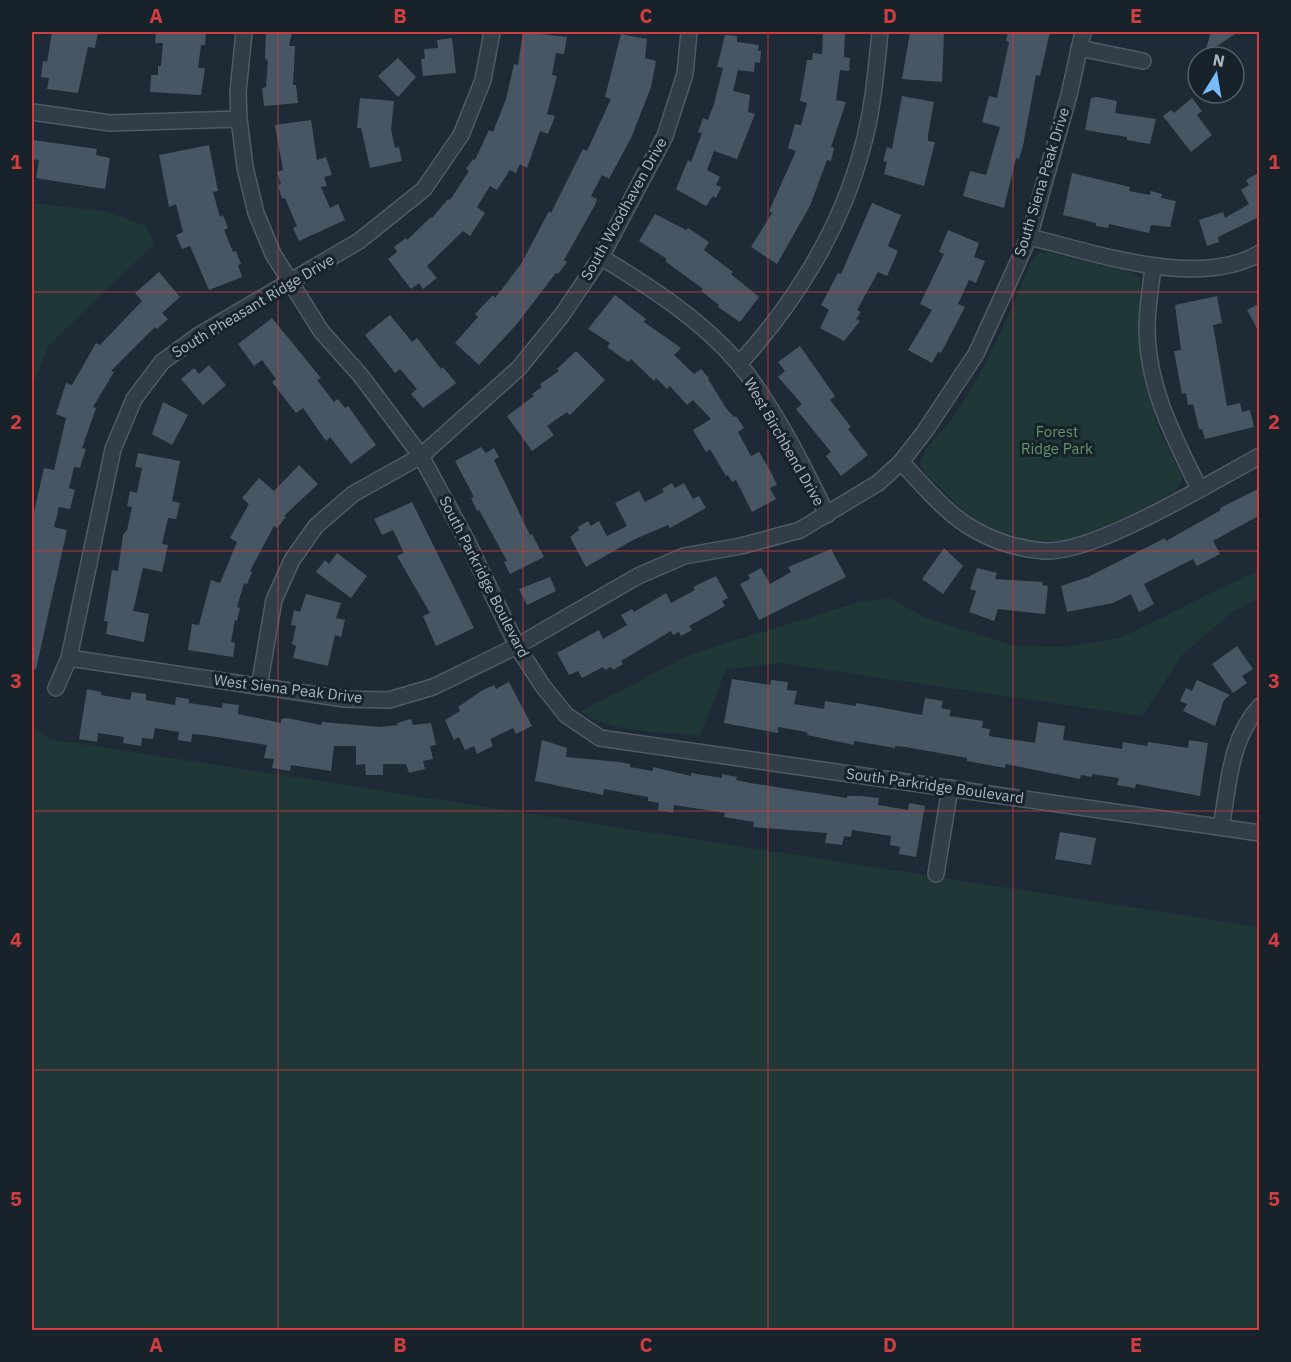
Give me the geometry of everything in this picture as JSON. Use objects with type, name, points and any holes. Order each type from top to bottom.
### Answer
[{"type":"street","name":"South Parkridge Boulevard","points":[[244,32],[238,92],[245,167],[256,213],[273,254],[321,331],[361,376],[421,456],[468,542],[517,646],[542,685],[566,715],[600,738],[1260,833]]},
{"type":"street","name":"South Pheasant Ridge Drive","points":[[56,688],[69,658],[113,449],[134,399],[162,362],[199,335],[359,241],[424,189],[461,135],[483,80],[492,32]]},
{"type":"street","name":"South Woodhaven Drive","points":[[259,687],[274,600],[292,560],[316,526],[352,494],[421,456],[519,368],[562,315],[602,257],[665,136],[685,74],[689,32]]},
{"type":"street","points":[[739,364],[767,333],[806,277],[844,204],[863,148],[876,74],[879,32]]},
{"type":"street","name":"South Siena Peak Drive","points":[[826,515],[878,483],[901,462],[976,354],[1029,237],[1083,32]]},
{"type":"street","points":[[1079,48],[1143,61]]},
{"type":"street","points":[[32,112],[110,123],[239,119]]},
{"type":"street","points":[[1029,237],[1153,267],[1205,269],[1260,253]]},
{"type":"street","name":"West Birchbend Drive","points":[[602,257],[649,286],[704,330],[739,364],[780,429],[826,515]]},
{"type":"street","points":[[1153,267],[1147,327],[1154,386],[1170,432],[1199,488]]},
{"type":"street","points":[[901,462],[942,504],[973,529],[1004,544],[1046,551],[1096,541],[1260,456]]},
{"type":"street","name":"West Siena Peak Drive","points":[[69,658],[345,699],[388,700],[433,687],[517,646],[638,576],[684,556],[741,546],[800,530],[826,515]]},
{"type":"street","points":[[1221,827],[1235,744],[1248,719],[1260,706]]},
{"type":"street","points":[[936,874],[950,788]]},
{"type":"green space","points":[[32,203],[105,211],[146,226],[154,244],[49,345],[32,387]]},
{"type":"green space","name":"Forest Ridge Park","points":[[1046,252],[1132,273],[1140,279],[1141,362],[1146,386],[1159,430],[1183,478],[1177,489],[1107,527],[1083,537],[1059,542],[1034,543],[1009,538],[975,520],[925,474],[920,463],[925,451],[952,419],[975,382],[1005,323],[1031,263],[1037,254]]},
{"type":"green space","points":[[1259,570],[1259,599],[1233,611],[1182,655],[1142,716],[779,663],[726,669],[700,736],[621,728],[605,724],[581,711],[694,653],[859,602],[889,598],[927,618],[1015,646],[1066,647],[1122,637]]},
{"type":"green space","points":[[32,725],[49,739],[1259,927],[1259,1330],[32,1330]]},
{"type":"building","points":[[52,32],[98,32],[95,48],[88,47],[78,93],[47,89],[49,78],[41,77],[43,61],[47,62]]},
{"type":"building","points":[[156,32],[206,32],[205,45],[201,45],[198,68],[205,68],[201,95],[150,92],[151,75],[158,75],[158,66],[161,66],[163,43],[155,43]]},
{"type":"building","points":[[266,32],[292,32],[289,46],[295,46],[293,85],[296,85],[298,103],[264,106],[262,88],[266,87],[268,61],[265,58]]},
{"type":"building","points":[[523,32],[567,37],[564,54],[556,53],[552,75],[557,76],[547,114],[555,116],[548,134],[540,131],[527,168],[520,164],[516,173],[510,170],[497,190],[490,186],[477,207],[485,213],[470,236],[463,231],[427,266],[437,278],[423,289],[419,283],[411,289],[388,259],[397,252],[394,247],[406,238],[407,240],[432,218],[448,199],[450,200],[469,171],[466,169],[473,159],[475,160],[489,130],[493,132],[506,99],[514,64],[518,65]]},
{"type":"building","points":[[823,32],[845,32],[844,57],[850,58],[849,71],[840,70],[836,100],[846,102],[831,147],[834,148],[831,161],[827,160],[810,206],[777,264],[751,247],[772,213],[769,211],[796,151],[788,148],[795,124],[801,125],[807,103],[800,101],[807,60],[812,60],[813,53],[822,54]]},
{"type":"building","points":[[910,32],[944,32],[942,82],[902,79]]},
{"type":"building","points":[[1008,32],[1050,32],[1040,76],[1036,75],[1023,146],[1019,159],[1016,158],[1004,208],[963,196],[970,171],[986,175],[1000,127],[982,122],[989,96],[997,98],[1009,42],[1006,41]]},
{"type":"building","points":[[1211,32],[1238,32],[1219,45],[1207,45]]},
{"type":"building","points":[[621,34],[647,39],[645,58],[656,61],[651,87],[632,136],[609,179],[602,175],[591,196],[597,199],[595,205],[564,260],[567,262],[516,325],[479,365],[455,343],[478,317],[475,314],[493,295],[495,298],[521,264],[549,211],[551,213],[583,149],[587,151],[611,99],[605,97]]},
{"type":"building","points":[[725,35],[737,36],[737,42],[759,45],[760,63],[755,62],[754,72],[738,70],[733,91],[750,95],[748,112],[755,114],[737,159],[714,151],[707,170],[720,177],[716,185],[721,187],[716,198],[713,196],[706,206],[676,189],[688,160],[691,162],[702,133],[698,132],[703,118],[708,120],[714,104],[723,68],[717,67]]},
{"type":"building","points":[[452,38],[456,73],[423,76],[421,59],[425,59],[424,49],[438,48],[437,40]]},
{"type":"building","points":[[398,58],[416,77],[398,97],[378,76]]},
{"type":"building","points":[[902,96],[934,102],[928,141],[935,142],[924,186],[884,174],[887,162],[883,161],[887,147],[892,149]]},
{"type":"building","points":[[360,98],[394,101],[391,129],[395,148],[399,147],[402,161],[370,168],[361,128],[357,128]]},
{"type":"building","points":[[1091,98],[1117,101],[1115,113],[1156,119],[1150,144],[1127,140],[1127,137],[1085,130]]},
{"type":"building","points":[[1186,103],[1186,105],[1197,105],[1202,111],[1197,115],[1212,135],[1191,152],[1163,116],[1171,110],[1174,113]]},
{"type":"building","points":[[311,120],[317,160],[326,157],[332,175],[324,177],[327,186],[321,187],[330,208],[338,204],[345,220],[299,241],[293,228],[297,226],[285,198],[282,199],[278,185],[281,184],[277,172],[283,170],[275,125]]},
{"type":"building","points":[[33,140],[97,149],[96,155],[110,158],[105,189],[36,178],[39,160],[32,159]]},
{"type":"building","points":[[209,145],[218,191],[213,192],[220,217],[223,215],[228,228],[224,230],[241,264],[238,265],[242,277],[209,290],[190,246],[182,249],[176,235],[183,232],[176,204],[169,207],[159,155]]},
{"type":"building","points":[[1260,172],[1260,221],[1257,218],[1218,237],[1219,242],[1207,246],[1199,220],[1223,212],[1225,218],[1249,204],[1241,190],[1249,185],[1246,180]]},
{"type":"building","points":[[1072,173],[1130,187],[1129,191],[1150,195],[1151,191],[1162,194],[1161,198],[1176,201],[1170,227],[1151,225],[1149,233],[1109,224],[1108,228],[1096,226],[1096,223],[1063,215]]},
{"type":"building","points":[[872,203],[901,215],[888,246],[898,251],[887,276],[878,272],[857,310],[861,312],[856,319],[860,321],[844,341],[820,328],[829,310],[821,305],[838,273],[841,274]]},
{"type":"building","points":[[655,214],[686,230],[688,228],[709,242],[704,250],[733,272],[731,274],[759,297],[740,322],[718,307],[719,305],[701,291],[703,289],[665,261],[667,259],[639,241]]},
{"type":"building","points":[[948,230],[979,243],[974,257],[985,261],[976,283],[969,280],[958,304],[965,307],[941,353],[938,352],[932,363],[908,350],[932,310],[920,304],[944,254],[939,252]]},
{"type":"building","points":[[159,272],[180,297],[162,313],[168,319],[157,329],[155,327],[111,371],[114,372],[93,407],[96,408],[82,448],[86,449],[80,468],[74,467],[69,488],[75,490],[70,509],[59,507],[54,527],[67,530],[36,669],[32,669],[32,521],[44,468],[54,470],[66,418],[56,414],[66,383],[72,385],[96,343],[100,345],[142,301],[135,293]]},
{"type":"building","points":[[615,295],[646,319],[644,322],[681,348],[674,355],[694,374],[701,369],[709,378],[726,408],[734,417],[736,416],[744,428],[738,432],[751,456],[759,452],[771,472],[777,485],[770,488],[776,499],[752,512],[736,480],[732,482],[728,475],[726,476],[710,449],[706,452],[693,430],[711,419],[693,400],[687,405],[670,386],[667,389],[656,378],[654,381],[631,359],[628,362],[607,347],[610,343],[588,329]]},
{"type":"building","points":[[1217,296],[1222,323],[1213,325],[1227,406],[1240,403],[1242,412],[1250,410],[1254,427],[1205,439],[1202,429],[1199,429],[1193,404],[1188,405],[1186,393],[1182,394],[1174,351],[1181,350],[1175,305]]},
{"type":"building","points":[[1260,303],[1260,334],[1247,310]]},
{"type":"building","points":[[390,315],[412,342],[417,338],[441,369],[443,367],[456,383],[423,408],[411,394],[417,389],[400,369],[395,373],[365,335]]},
{"type":"building","points":[[272,318],[321,378],[317,380],[334,402],[338,399],[345,408],[348,406],[376,445],[351,464],[330,437],[326,441],[303,408],[296,413],[272,382],[276,379],[262,360],[254,366],[238,344]]},
{"type":"building","points":[[800,346],[835,396],[830,400],[851,427],[848,429],[868,455],[841,476],[826,456],[831,452],[796,409],[802,404],[778,377],[785,371],[778,362]]},
{"type":"building","points":[[576,351],[605,380],[570,415],[567,412],[547,426],[554,435],[532,451],[507,416],[534,396],[532,394],[542,387],[540,384],[559,371],[557,369]]},
{"type":"building","points":[[209,365],[226,385],[203,405],[181,379],[194,368],[199,374]]},
{"type":"building","points":[[163,402],[188,415],[172,445],[152,434]]},
{"type":"building","points":[[481,447],[486,453],[494,448],[499,457],[494,460],[530,535],[532,534],[544,557],[510,574],[504,562],[507,561],[479,510],[477,511],[471,498],[474,497],[455,461]]},
{"type":"building","points":[[138,453],[180,461],[172,501],[180,503],[176,519],[168,518],[162,544],[168,545],[162,572],[143,568],[133,611],[149,614],[144,642],[106,634],[108,622],[104,621],[112,570],[118,571],[123,535],[127,530],[132,507],[127,506],[130,491],[137,493],[142,468],[135,467]]},
{"type":"building","points":[[299,465],[318,484],[284,516],[286,517],[277,528],[274,526],[250,571],[252,572],[247,584],[244,583],[231,642],[235,643],[233,657],[188,650],[192,624],[199,625],[211,580],[220,583],[237,542],[230,538],[249,504],[242,498],[259,478],[274,491]]},
{"type":"building","points":[[672,483],[675,488],[684,483],[693,499],[699,496],[706,508],[670,528],[668,525],[635,539],[586,567],[570,537],[579,530],[578,527],[588,521],[591,526],[599,521],[607,536],[627,526],[615,503],[639,491],[645,502],[664,492],[662,489]]},
{"type":"building","points":[[1260,488],[1260,515],[1213,541],[1220,554],[1197,566],[1193,559],[1144,584],[1154,604],[1139,612],[1131,594],[1113,603],[1067,612],[1061,586],[1088,577],[1165,538],[1166,541],[1221,510],[1220,508]]},
{"type":"building","points":[[412,502],[474,628],[436,646],[423,616],[430,613],[397,556],[404,553],[393,530],[382,535],[374,519]]},
{"type":"building","points":[[944,548],[963,566],[943,594],[922,579]]},
{"type":"building","points":[[831,549],[846,577],[759,620],[740,584],[750,579],[748,575],[761,568],[770,584],[791,572],[788,567]]},
{"type":"building","points":[[337,553],[367,576],[351,598],[316,572],[325,560],[329,564]]},
{"type":"building","points":[[977,568],[997,573],[995,579],[1043,582],[1042,585],[1048,586],[1045,614],[998,609],[994,621],[969,612],[976,591],[970,589]]},
{"type":"building","points":[[716,576],[728,598],[722,601],[725,606],[689,626],[692,630],[681,636],[679,632],[673,635],[671,631],[621,661],[623,664],[613,670],[611,667],[605,670],[603,667],[582,678],[578,671],[569,675],[557,653],[599,630],[603,639],[627,625],[621,615],[632,609],[634,612],[666,593],[671,603],[695,590],[693,587]]},
{"type":"building","points":[[550,577],[556,591],[527,605],[519,589]]},
{"type":"building","points":[[306,594],[341,603],[336,618],[345,620],[341,637],[335,635],[328,666],[293,658],[296,646],[292,644],[296,626],[291,625],[294,610],[300,612]]},
{"type":"building","points":[[1237,646],[1253,669],[1242,676],[1247,683],[1233,693],[1212,664]]},
{"type":"building","points":[[732,679],[770,685],[771,680],[788,682],[787,690],[797,691],[794,704],[824,709],[825,701],[856,706],[856,703],[922,715],[925,698],[943,701],[941,708],[951,710],[949,716],[983,721],[982,728],[990,729],[989,736],[1035,743],[1038,722],[1065,726],[1063,740],[1122,749],[1123,742],[1147,746],[1148,742],[1188,748],[1189,740],[1208,743],[1200,796],[1136,784],[1135,788],[1117,785],[1119,778],[1092,774],[1092,777],[1081,775],[1080,779],[1006,764],[1005,768],[967,761],[967,758],[906,747],[895,746],[895,748],[854,741],[854,745],[778,727],[778,733],[724,723]]},
{"type":"building","points":[[1197,680],[1230,695],[1224,700],[1215,726],[1183,711],[1187,704],[1180,701],[1186,688],[1192,691]]},
{"type":"building","points":[[509,682],[532,726],[516,734],[513,728],[490,739],[493,746],[477,754],[474,746],[465,750],[459,737],[454,740],[445,720],[460,711],[458,707],[483,690],[494,685],[496,689]]},
{"type":"building","points":[[87,689],[101,692],[101,695],[130,700],[132,692],[146,694],[146,700],[175,705],[176,697],[189,699],[189,703],[222,708],[223,703],[239,705],[238,714],[281,723],[281,719],[287,718],[321,725],[322,722],[380,727],[398,725],[397,723],[411,719],[413,725],[431,723],[436,745],[430,746],[433,759],[423,761],[425,769],[409,773],[406,764],[383,764],[383,775],[366,775],[365,764],[356,765],[356,746],[334,746],[331,771],[291,765],[290,771],[272,768],[274,759],[264,758],[267,745],[204,735],[192,734],[191,742],[178,740],[179,732],[155,728],[153,739],[142,738],[141,746],[123,743],[124,737],[98,733],[97,742],[79,739]]},
{"type":"building","points":[[542,740],[567,748],[566,757],[619,762],[630,764],[630,767],[653,771],[653,767],[691,776],[691,773],[722,778],[722,774],[750,783],[847,798],[847,796],[861,796],[879,798],[878,805],[908,810],[909,803],[925,806],[916,857],[899,854],[900,847],[890,845],[891,836],[852,830],[851,837],[844,836],[842,845],[825,843],[827,833],[753,827],[754,822],[724,817],[725,813],[674,805],[673,813],[658,810],[659,803],[648,801],[648,797],[604,789],[603,795],[535,781]]},
{"type":"building","points":[[1060,832],[1096,838],[1091,865],[1055,859]]}]
